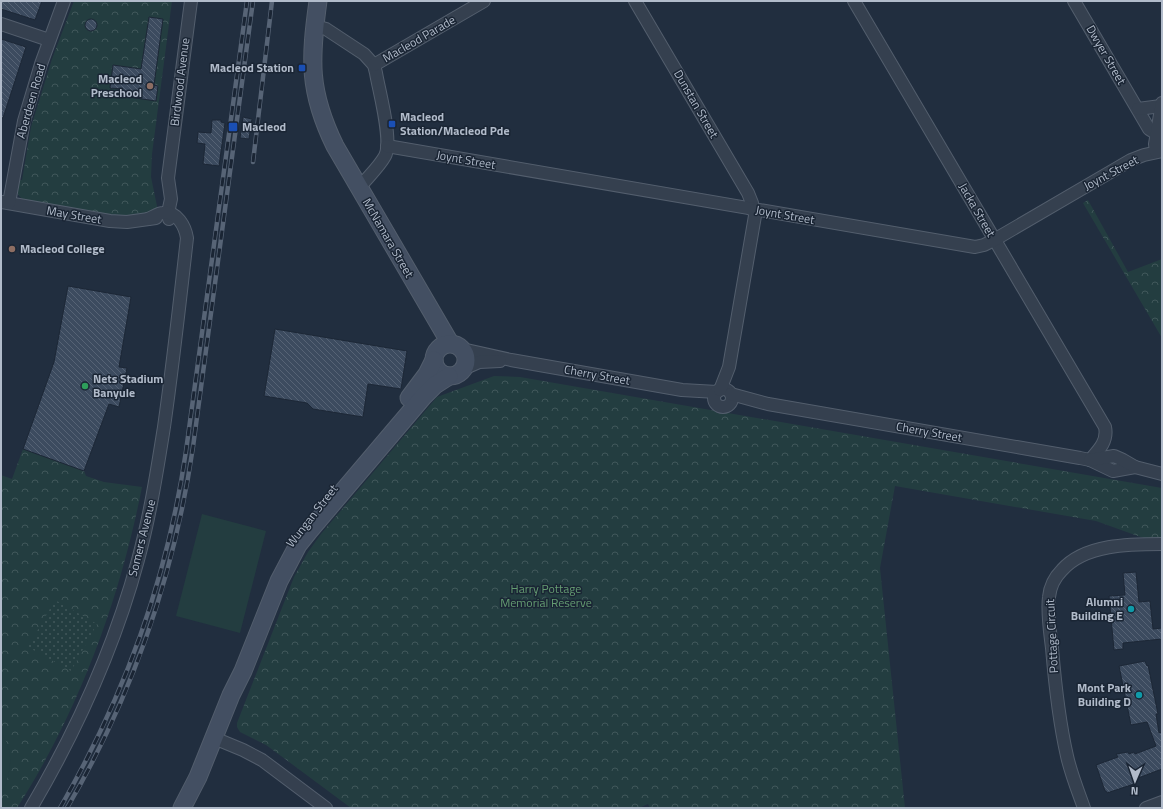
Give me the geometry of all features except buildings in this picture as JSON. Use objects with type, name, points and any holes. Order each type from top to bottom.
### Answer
[{"type":"street","name":"Aberdeen Road","points":[[5,203],[24,121],[64,1]]},
{"type":"street","name":"Birdwood Avenue","points":[[169,216],[177,198],[170,164],[191,1]]},
{"type":"street","name":"McNamara Street","points":[[318,1],[314,26],[312,57],[315,95],[327,129],[359,188],[418,288],[430,325],[445,351],[466,359],[456,372]]},
{"type":"street","name":"Macleod Parade","points":[[374,65],[484,1]]},
{"type":"street","name":"Dunstan Street","points":[[635,1],[748,193],[754,210],[724,396]]},
{"type":"street","name":"Jacka Street","points":[[854,1],[1105,427],[1105,438],[1100,450],[1085,459]]},
{"type":"street","name":"Dwyer Street","points":[[1074,1],[1149,129],[1157,134]]},
{"type":"street","points":[[1,24],[50,40]]},
{"type":"street","points":[[314,26],[323,28],[334,34],[364,54],[374,65],[386,130],[387,146]]},
{"type":"street","points":[[1138,109],[1162,104],[1155,144],[1159,152]]},
{"type":"street","name":"McNamara Street","points":[[359,188],[384,157],[387,146]]},
{"type":"street","name":"Joynt Street","points":[[387,146],[970,247],[979,247],[994,240],[1120,166],[1144,155],[1159,152]]},
{"type":"street","name":"May Street","points":[[5,203],[110,221],[127,222],[164,218],[169,216]]},
{"type":"street","name":"Somers Avenue","points":[[30,808],[67,743],[95,686],[122,612],[138,559],[157,471],[178,319],[186,248],[177,226],[169,216]]},
{"type":"street","points":[[445,351],[437,369],[440,373],[456,372]]},
{"type":"street","name":"Cherry Street","points":[[445,351],[511,360],[1085,459],[1113,472],[1135,468],[1162,474]]},
{"type":"street","name":"Wungan Street","points":[[231,695],[236,668],[270,580],[289,544],[303,524],[420,385],[445,351]]},
{"type":"street","name":"Cherry Street","points":[[456,372],[479,362],[511,360]]},
{"type":"street","name":"Wungan Street","points":[[182,808],[198,777],[279,581],[298,545],[423,397],[435,385],[456,372]]},
{"type":"street","name":"Pottage Circuit","points":[[1084,808],[1067,757],[1060,725],[1049,607],[1051,588],[1061,570],[1069,563],[1085,555],[1113,547],[1162,544]]},
{"type":"street","points":[[214,738],[244,750],[262,760],[326,808]]},
{"type":"street","points":[[1146,808],[1162,802]]},
{"type":"green space","points":[[74,1],[172,1],[152,154],[151,177],[158,211],[123,217],[24,200],[18,194],[18,180],[22,180],[31,127],[52,59]]},
{"type":"green space","points":[[1088,200],[1128,272],[1162,259],[1162,338],[1083,203]]},
{"type":"green space","name":"Harry Pottage Memorial Reserve","points":[[494,376],[520,377],[1162,488],[1162,540],[1149,540],[1096,521],[895,486],[880,568],[905,808],[650,808],[648,804],[639,808],[351,808],[266,745],[240,732],[237,727],[237,723],[294,577],[308,552],[321,534],[437,397]]},
{"type":"green space","points":[[23,449],[84,471],[86,476],[104,482],[142,487],[122,571],[109,612],[78,693],[60,733],[17,808],[1,808],[1,475],[12,479]]},
{"type":"green space","points":[[202,514],[266,531],[240,633],[176,616]]},
{"type":"green space","points":[[55,600],[97,624],[71,671],[28,647]]},
{"type":"green space","points":[[1,733],[9,748],[10,764],[7,780],[1,796]]},
{"type":"railway","points":[[60,808],[104,723],[140,636],[155,591],[178,499],[186,451],[247,1]]},
{"type":"railway","points":[[67,808],[91,765],[131,678],[148,634],[175,542],[193,447],[253,1]]},
{"type":"railway","points":[[253,162],[272,1]]},
{"type":"place","name":"Macleod Station","points":[[302,68]]},
{"type":"place","name":"Macleod Preschool","points":[[150,86]]},
{"type":"place","name":"Macleod Station/Macleod Pde","points":[[392,124]]},
{"type":"place","name":"Macleod","points":[[233,127]]},
{"type":"place","name":"Macleod College","points":[[12,249]]},
{"type":"place","name":"Nets Stadium Banyule","points":[[85,386]]},
{"type":"place","name":"Alumni Building E","points":[[1131,609]]},
{"type":"place","name":"Mont Park Building D","points":[[1139,695]]}]
